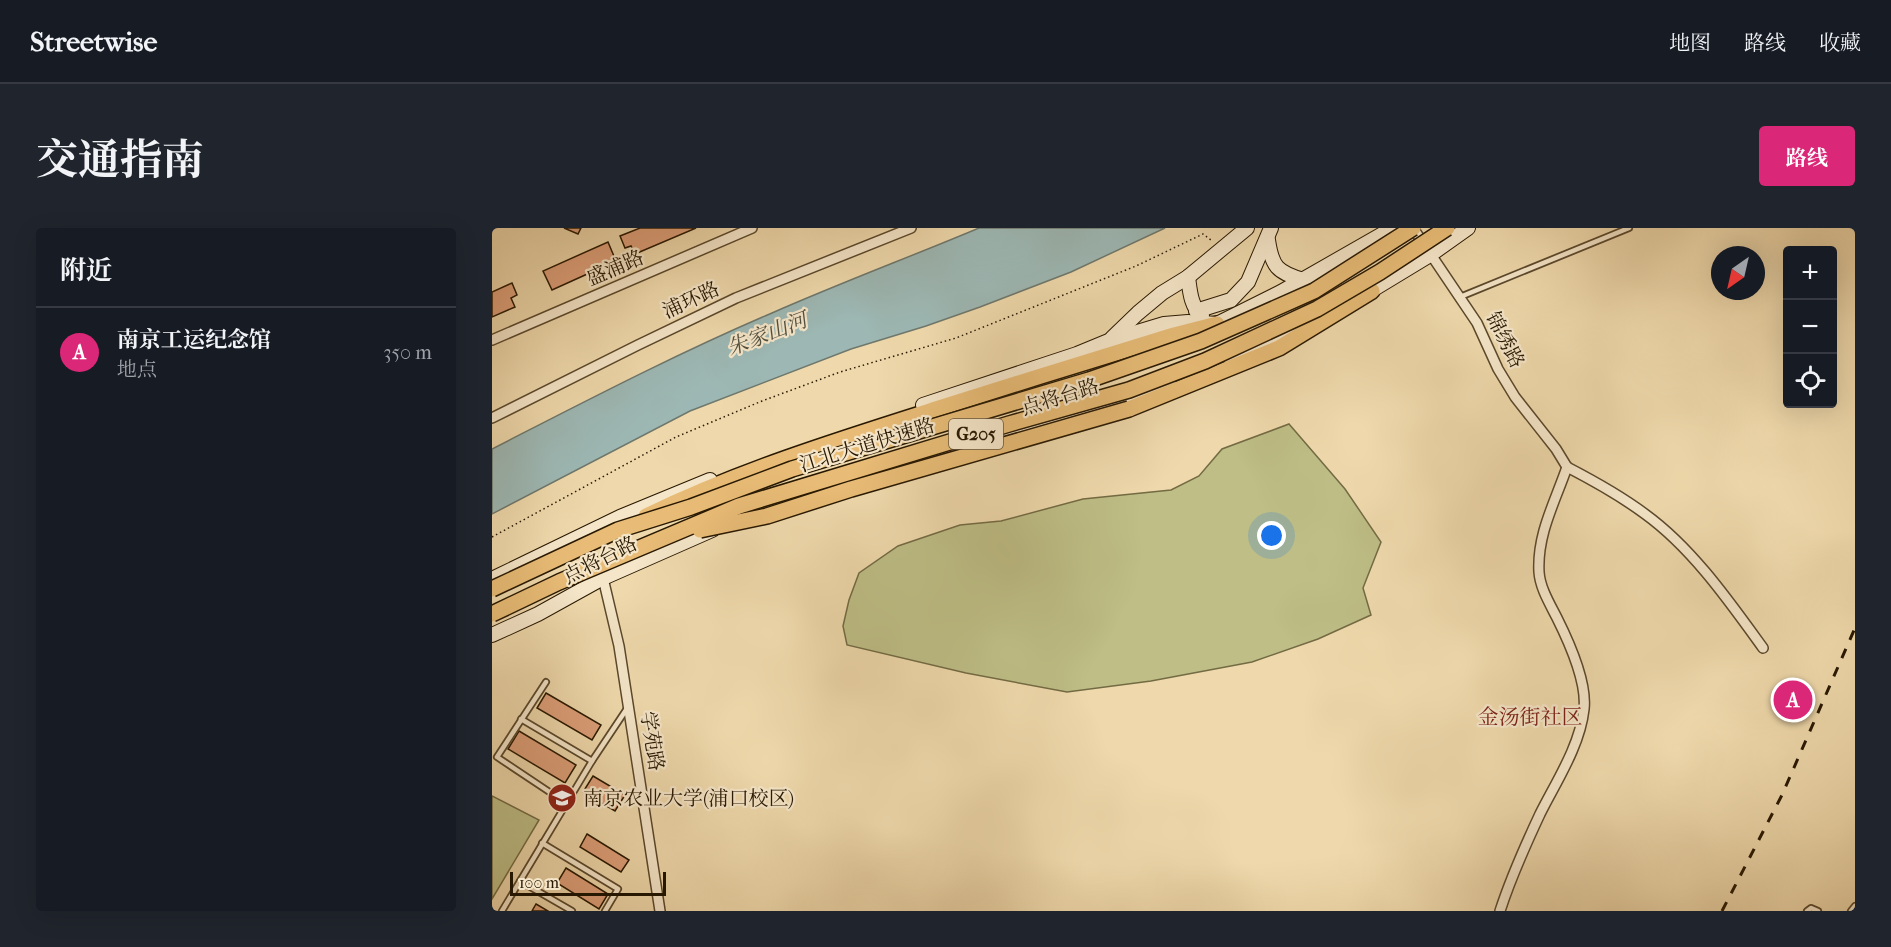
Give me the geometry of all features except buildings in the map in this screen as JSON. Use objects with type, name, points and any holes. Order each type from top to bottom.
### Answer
[{"type":"highway","name":"江北大道快速路","points":[[492,589],[618,530],[691,507],[792,468],[1089,380],[1192,345],[1314,291],[1413,228]]},
{"type":"highway","name":"江北大道快速路","points":[[492,614],[559,582],[739,506],[1129,390],[1205,361],[1317,309],[1380,272],[1447,228]]},
{"type":"highway","points":[[671,536],[767,516],[851,489],[1129,409],[1279,348],[1372,291]]},
{"type":"highway","points":[[618,530],[683,499],[777,462],[886,424],[1174,334],[1217,324]]},
{"type":"main road","points":[[1111,340],[1162,293],[1188,277],[1247,228]]},
{"type":"main road","points":[[1188,277],[1190,296],[1196,311],[1206,320],[1217,324],[1303,280],[1393,228]]},
{"type":"main road","name":"点将台路","points":[[492,635],[538,614],[603,578],[779,501],[1142,393],[1268,341],[1372,291],[1468,228]]},
{"type":"main road","points":[[1270,233],[1270,255],[1277,269],[1303,280]]},
{"type":"main road","points":[[1196,311],[1231,300],[1248,282],[1270,233]]},
{"type":"main road","name":"点将台路","points":[[492,579],[620,517],[680,491],[904,412],[1077,354],[1111,340],[1164,324],[1188,322],[1217,324]]},
{"type":"street","name":"盛浦路","points":[[492,340],[752,228]]},
{"type":"street","name":"浦环路","points":[[492,418],[736,298],[911,228]]},
{"type":"street","name":"锦绣路","points":[[1413,228],[1477,323],[1498,369],[1515,397],[1556,449],[1567,467]]},
{"type":"street","points":[[1500,911],[1517,862],[1578,735],[1584,708],[1582,685],[1575,663],[1567,640],[1546,597],[1539,573],[1540,537],[1567,467],[1597,483],[1646,515],[1693,558],[1763,648]]},
{"type":"street","name":"学苑路","points":[[603,578],[619,646],[660,911]]},
{"type":"lane","points":[[1460,297],[1629,228]]},
{"type":"lane","points":[[546,682],[496,757],[566,803]]},
{"type":"lane","points":[[502,911],[566,803],[628,707]]},
{"type":"lane","points":[[521,719],[592,761]]},
{"type":"lane","points":[[542,843],[618,889],[605,911]]},
{"type":"lane","points":[[520,881],[572,911]]},
{"type":"lane","points":[[1851,911],[1855,906]]},
{"type":"lane","points":[[1807,911],[1810,908],[1818,911]]},
{"type":"path","points":[[492,537],[676,437],[762,401],[840,372],[956,338],[1136,266],[1203,234],[1223,248]]},
{"type":"green space","points":[[1289,424],[1345,489],[1381,542],[1363,588],[1371,615],[1318,639],[1252,662],[1151,681],[1067,692],[966,673],[847,645],[843,626],[859,573],[898,546],[960,525],[1001,521],[1083,499],[1171,490],[1199,476],[1222,449]]},
{"type":"green space","points":[[492,796],[539,820],[492,899]]},
{"type":"water","name":"朱家山河","points":[[979,228],[1165,228],[1071,272],[926,326],[851,349],[690,411],[492,514],[492,449],[630,379],[736,329]]},
{"type":"railway","points":[[1722,911],[1782,795],[1855,628]]},
{"type":"place","name":"南京工运纪念馆","points":[[1793,700]]},
{"type":"place","name":"南京农业大学(浦口校区)","points":[[562,798]]},
{"type":"district","name":"金汤街社区","points":[[1530,717]]}]
